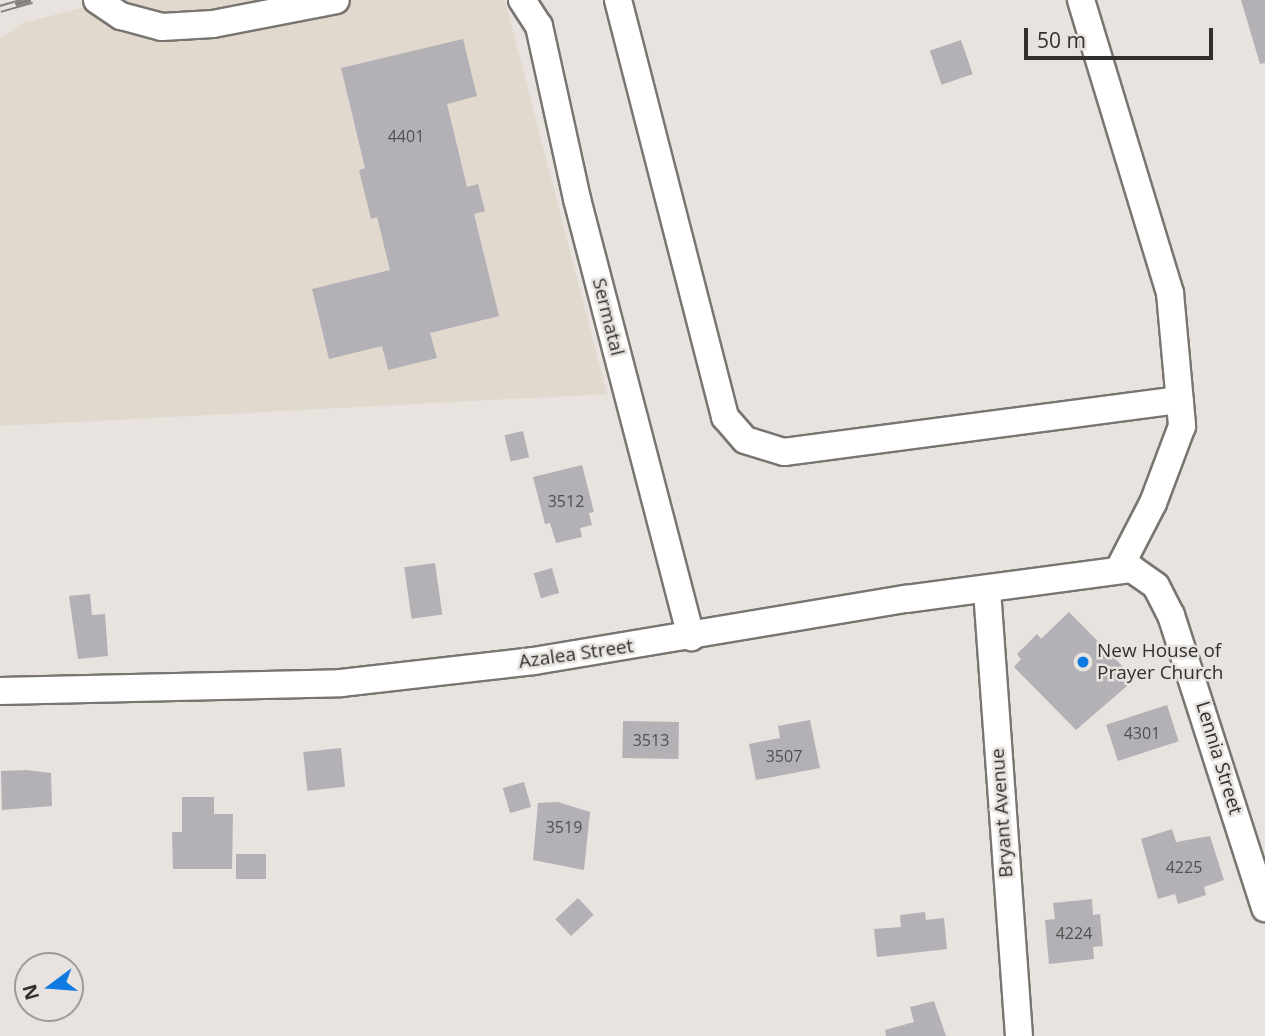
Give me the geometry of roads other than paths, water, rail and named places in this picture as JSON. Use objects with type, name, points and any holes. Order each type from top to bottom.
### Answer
[{"type":"street","points":[[97,0],[121,16],[162,27],[213,24],[336,0]]},
{"type":"street","name":"Sermatal","points":[[522,0],[539,26],[578,199],[691,637]]},
{"type":"street","points":[[618,0],[725,417],[744,440],[784,452],[1180,400]]},
{"type":"street","points":[[1081,0],[1170,293],[1182,426],[1153,503],[1119,569]]},
{"type":"street","name":"Azalea Street","points":[[0,691],[341,683],[691,637],[906,599],[987,590],[1119,569],[1146,575]]},
{"type":"street","name":"Lennia Street","points":[[1146,575],[1171,615],[1187,657],[1265,908]]},
{"type":"street","name":"Bryant Avenue","points":[[987,590],[1019,1036]]},
{"type":"railway","points":[[0,9],[32,0]]},
{"type":"place","name":"New House of Prayer Church","points":[[1083,662]]}]
